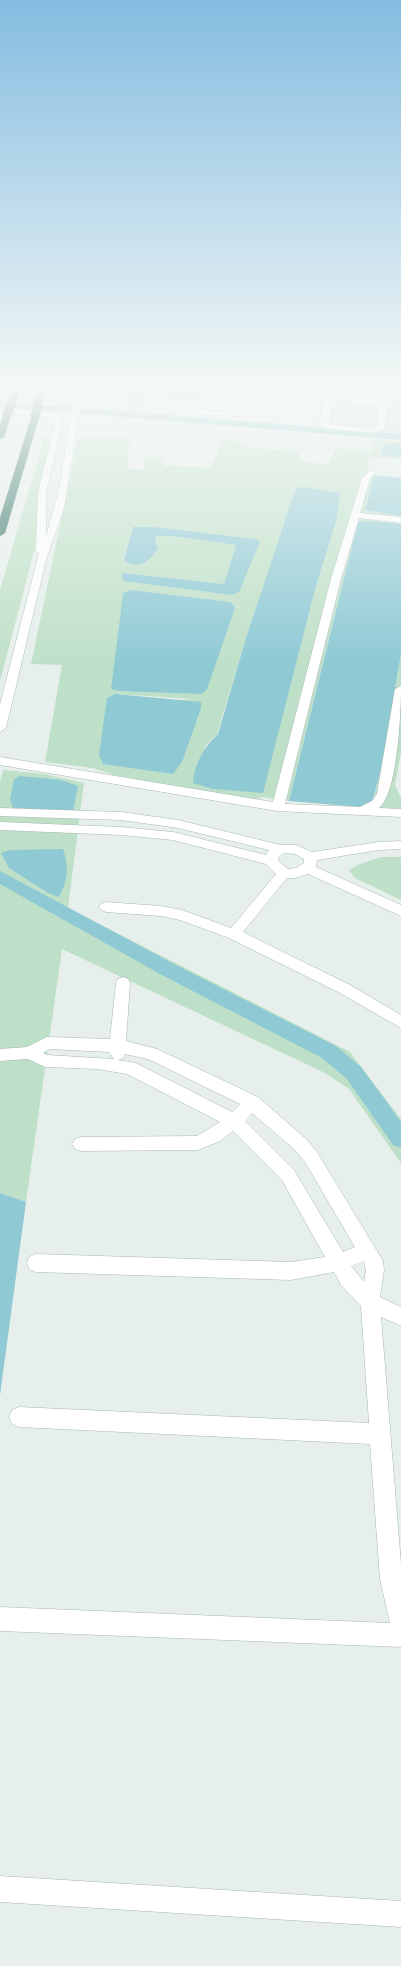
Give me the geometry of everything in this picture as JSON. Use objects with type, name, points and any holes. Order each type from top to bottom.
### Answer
[{"type":"highway","points":[[0,533],[16,481]]},
{"type":"street","points":[[0,728],[41,560],[42,493],[45,481]]},
{"type":"street","points":[[41,560],[56,522],[63,481]]},
{"type":"street","points":[[277,807],[282,794],[336,579],[365,481]]},
{"type":"street","points":[[42,493],[48,498],[61,493]]},
{"type":"street","points":[[355,515],[401,520]]},
{"type":"street","points":[[362,812],[377,804],[383,794],[401,689]]},
{"type":"street","points":[[0,762],[277,807],[401,813]]},
{"type":"street","points":[[0,812],[140,818],[178,824],[281,849],[292,848],[303,851],[308,863],[401,911]]},
{"type":"street","points":[[0,826],[121,831],[173,836],[271,861]]},
{"type":"street","points":[[281,849],[273,854],[271,861],[275,869],[284,873],[295,874],[308,863],[379,846],[401,846]]},
{"type":"street","points":[[234,934],[284,873]]},
{"type":"street","points":[[106,907],[161,911],[182,915],[234,934],[344,989],[401,1022]]},
{"type":"street","points":[[115,1065],[123,983]]},
{"type":"street","points":[[0,1055],[30,1053],[47,1043],[118,1046],[151,1054],[252,1102],[306,1150],[368,1250],[375,1266],[370,1302],[391,1579],[401,1621]]},
{"type":"street","points":[[30,1053],[45,1061],[115,1065],[141,1072],[235,1122],[288,1175],[348,1279],[370,1302],[401,1317]]},
{"type":"street","points":[[81,1144],[198,1143],[212,1138],[235,1122],[252,1102]]},
{"type":"street","points":[[36,1263],[291,1271],[338,1263],[368,1250]]},
{"type":"street","points":[[19,1417],[380,1434]]},
{"type":"street","points":[[0,1619],[401,1635]]},
{"type":"street","points":[[0,1889],[401,1914]]},
{"type":"green space","points":[[32,481],[43,481],[38,505],[35,548],[0,681],[0,590]]},
{"type":"green space","points":[[69,481],[373,481],[365,510],[401,516],[401,524],[358,522],[289,801],[262,797],[256,800],[114,775],[93,768],[45,762],[62,665],[31,664]],"holes":[[[340,493],[337,518],[314,593],[194,769],[207,744],[217,734],[246,638],[294,494]],[[133,527],[154,527],[256,539],[232,595],[122,573],[224,584],[237,545],[172,536],[156,536],[148,562],[133,564],[125,561],[124,558]],[[131,590],[231,602],[235,608],[112,689],[123,594]],[[115,694],[191,699],[107,711],[107,698]]]},
{"type":"green space","points":[[401,654],[401,752],[395,785],[401,798],[401,809],[360,807],[372,802],[381,769]]},
{"type":"green space","points":[[3,770],[44,774],[84,783],[68,908],[350,1052],[401,1119],[401,1163],[349,1089],[325,1073],[62,949],[26,1202],[0,1193],[0,782]]},
{"type":"green space","points":[[381,857],[401,857],[401,900],[355,878],[349,870]]},
{"type":"water","points":[[373,481],[401,481],[401,516],[365,510]]},
{"type":"water","points":[[305,487],[340,493],[337,518],[314,593],[263,793],[213,789],[193,783],[195,769],[201,756],[208,744],[218,734],[246,638],[294,493],[298,488]]},
{"type":"water","points":[[370,521],[401,524],[401,654],[381,769],[372,802],[360,807],[289,801],[358,522]]},
{"type":"water","points":[[133,527],[154,527],[256,539],[260,542],[239,592],[232,595],[123,581],[122,573],[224,584],[236,545],[172,536],[156,536],[155,540],[158,548],[148,561],[141,565],[136,565],[124,559]]},
{"type":"water","points":[[131,590],[231,602],[235,608],[207,689],[202,694],[120,691],[111,689],[123,593]]},
{"type":"water","points":[[115,694],[201,702],[201,708],[182,762],[173,774],[103,764],[99,755],[107,698]]},
{"type":"water","points":[[20,776],[61,780],[78,786],[73,811],[13,808],[10,800],[14,779]]},
{"type":"water","points":[[63,849],[67,873],[59,897],[48,893],[9,868],[1,853],[10,850]]},
{"type":"water","points":[[0,1193],[26,1202],[0,1395]]},
{"type":"waterway","points":[[0,877],[167,969],[329,1052],[354,1073],[401,1139]]}]
